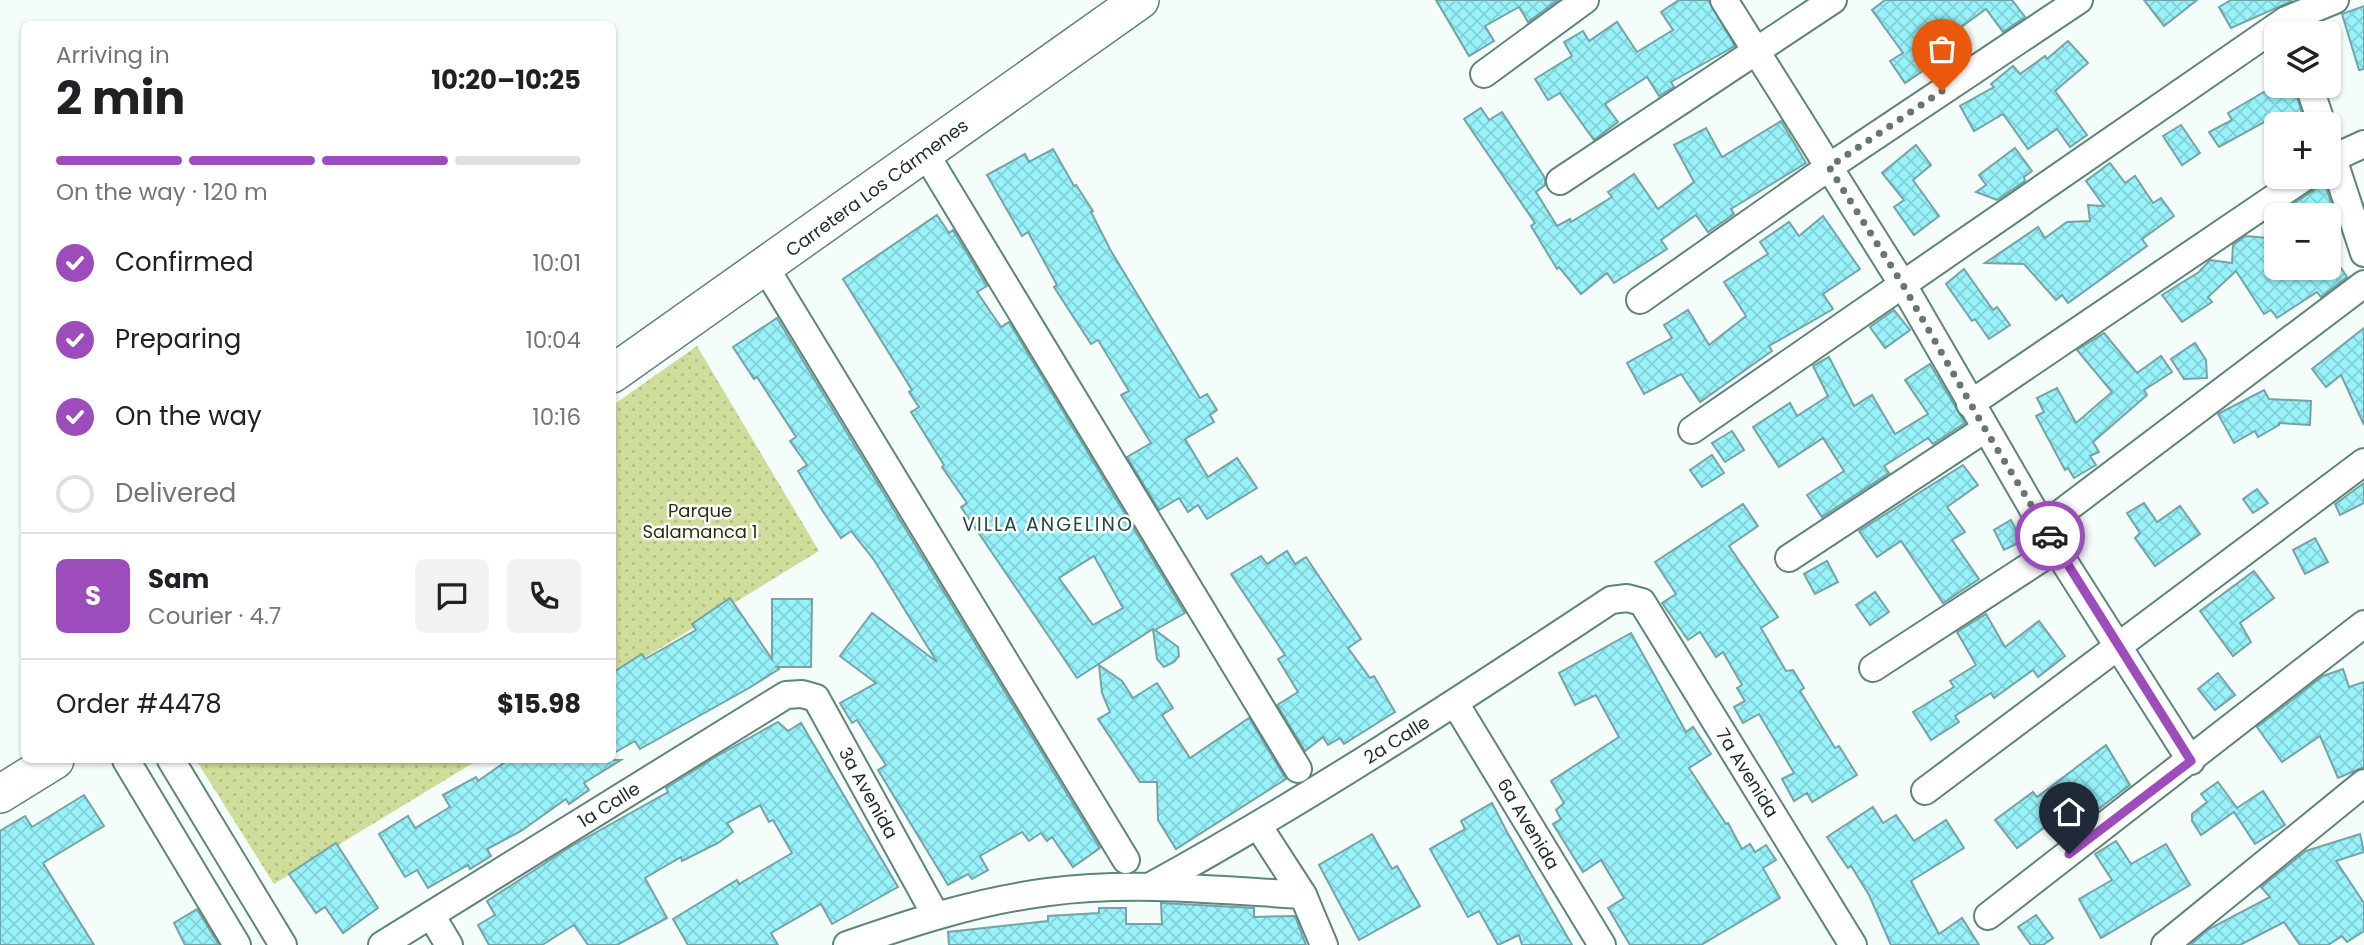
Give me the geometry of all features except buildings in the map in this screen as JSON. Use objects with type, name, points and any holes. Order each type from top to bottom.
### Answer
[{"type":"main road","name":"Carretera Los Cármenes","points":[[616,371],[1140,0]]},
{"type":"main road","points":[[0,794],[50,763]]},
{"type":"street","points":[[1484,74],[1585,0]]},
{"type":"street","points":[[1724,0],[1903,285],[1970,404],[2045,525],[2056,549],[2191,761]]},
{"type":"street","points":[[1560,181],[1832,0]]},
{"type":"street","points":[[1640,300],[1829,167],[2079,0]]},
{"type":"street","points":[[1692,430],[2285,18],[2336,0]]},
{"type":"street","points":[[2341,152],[2364,144]]},
{"type":"street","points":[[925,153],[1298,768]]},
{"type":"street","points":[[2341,185],[2364,253]]},
{"type":"street","points":[[1970,404],[2287,189]]},
{"type":"street","points":[[765,267],[1126,860]]},
{"type":"street","points":[[2045,525],[2364,284]]},
{"type":"street","points":[[1789,558],[1985,429]]},
{"type":"street","points":[[1925,792],[2364,462]]},
{"type":"street","points":[[1873,668],[2056,549]]},
{"type":"street","name":"2a Calle","points":[[1151,887],[1259,827],[1455,704],[1611,600],[1627,598],[1642,602]]},
{"type":"street","name":"7a Avenida","points":[[1642,602],[1853,945]]},
{"type":"street","points":[[1988,916],[2364,624]]},
{"type":"street","name":"3a Avenida","points":[[786,695],[802,694],[816,698],[935,914]]},
{"type":"street","name":"1a Calle","points":[[388,941],[786,695]]},
{"type":"street","name":"6a Avenida","points":[[1455,704],[1602,945]]},
{"type":"street","points":[[128,763],[237,945]]},
{"type":"street","points":[[173,763],[283,945]]},
{"type":"street","points":[[2165,945],[2364,783]]},
{"type":"street","points":[[1259,827],[1303,895],[1324,945]]},
{"type":"street","name":"2a Calle","points":[[848,945],[935,914],[1048,892],[1151,887],[1303,895]]},
{"type":"street","points":[[431,915],[448,945]]},
{"type":"green space","name":"Parque Salamanca 1","points":[[697,346],[819,551],[616,675],[616,403]]},
{"type":"green space","points":[[198,763],[473,763],[274,884]]},
{"type":"way so far","points":[[1942,91],[1829,167],[1903,285],[2050,536]]},
{"type":"district","name":"VILLA ANGELINO","points":[[1048,524]]},
{"type":"route","points":[[2050,536],[2191,761],[2069,854]]}]
